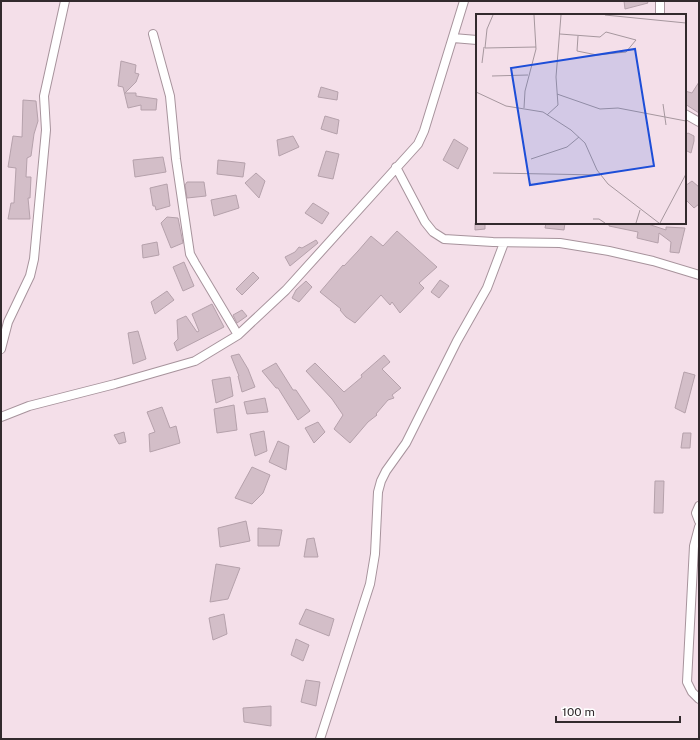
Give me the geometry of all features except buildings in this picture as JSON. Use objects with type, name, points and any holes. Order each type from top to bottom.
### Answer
[{"type":"street","points":[[1,349],[8,322],[30,276],[34,259],[46,130],[44,96],[65,1]]},
{"type":"street","points":[[1,417],[29,406],[115,384],[195,361],[238,335],[286,290],[418,144],[424,131],[464,1]]},
{"type":"street","points":[[660,1],[660,14]]},
{"type":"street","points":[[153,34],[170,96],[176,159],[190,254],[238,335]]},
{"type":"street","points":[[453,38],[476,40]]},
{"type":"street","points":[[686,115],[699,122]]},
{"type":"street","points":[[396,167],[425,222],[433,232],[444,238],[504,243],[560,243],[653,261],[699,275]]},
{"type":"street","points":[[320,739],[370,584],[374,554],[378,492],[381,481],[386,471],[406,443],[457,341],[487,288],[504,243]]},
{"type":"street","points":[[699,506],[696,513],[699,521]]},
{"type":"street","points":[[699,527],[694,546],[687,682],[692,692],[699,699]]}]
